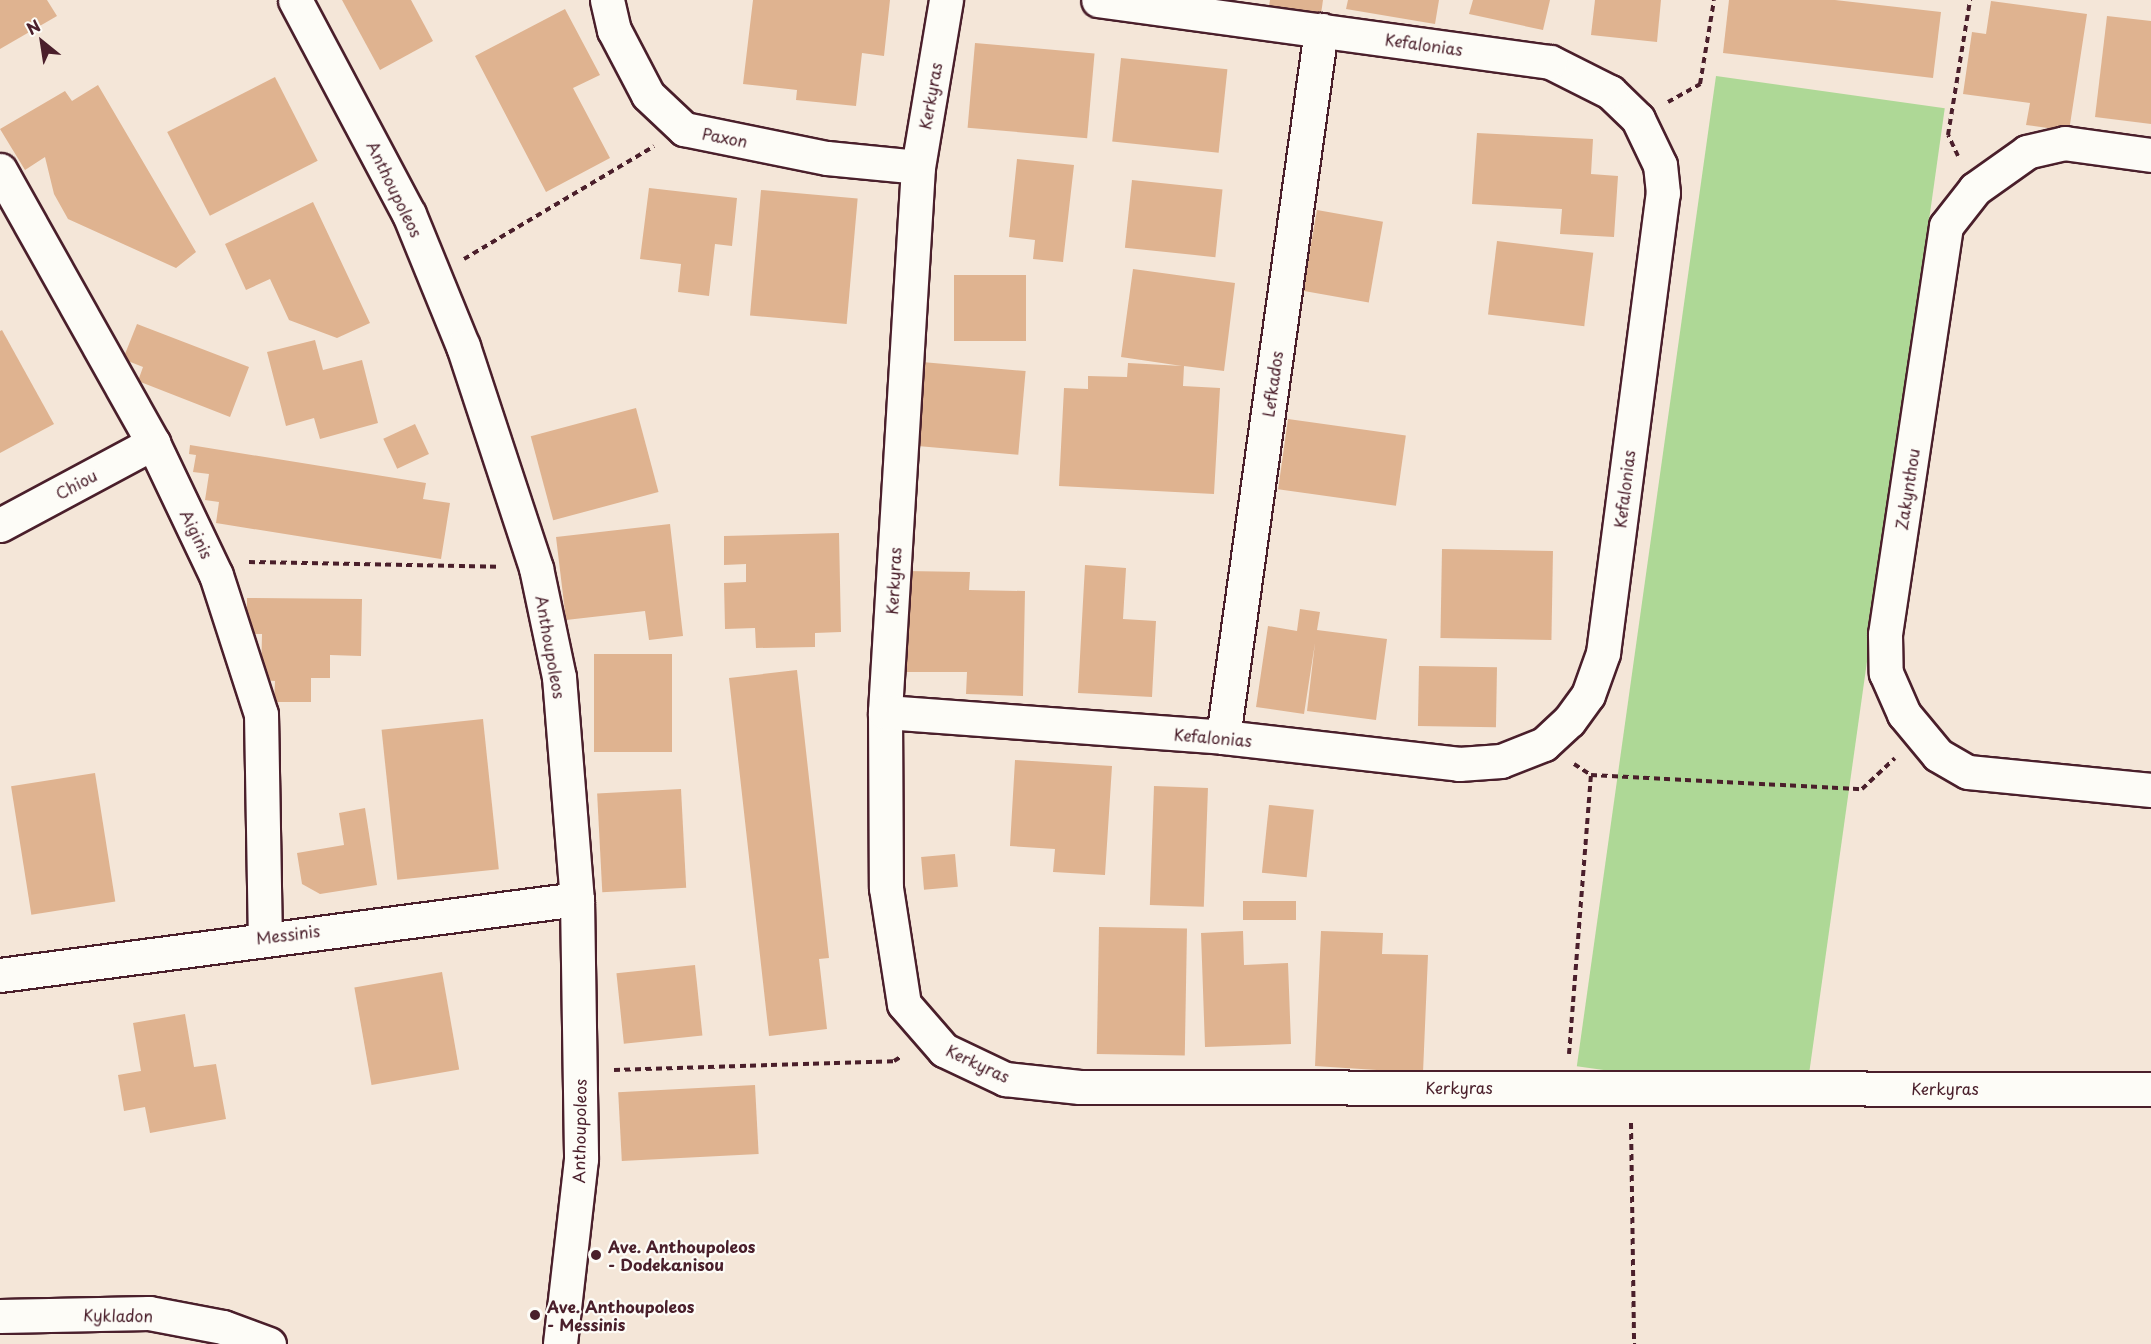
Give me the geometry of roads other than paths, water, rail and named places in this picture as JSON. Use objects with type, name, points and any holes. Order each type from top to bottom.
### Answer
[{"type":"street","name":"Anthoupoleos","points":[[295,0],[340,78],[435,276],[502,454],[536,568],[559,677],[577,900],[581,1159],[560,1344]]},
{"type":"street","name":"Paxon","points":[[607,0],[614,30],[648,95],[684,129],[827,158],[918,167]]},
{"type":"street","name":"Kerkyras","points":[[946,0],[918,167],[885,712],[888,900],[904,1004],[944,1050],[1005,1079],[1080,1087],[2151,1089]]},
{"type":"street","name":"Kefalonias","points":[[885,712],[1223,737],[1459,764],[1501,761],[1544,744],[1588,695],[1603,653],[1663,193],[1660,165],[1638,118],[1610,92],[1550,62],[1098,0]]},
{"type":"street","name":"Lefkados","points":[[1223,737],[1321,30]]},
{"type":"street","name":"Zakynthou","points":[[2151,155],[2066,143],[2027,152],[1975,189],[1946,226],[1885,634],[1886,673],[1904,714],[1938,755],[1968,772],[2151,790]]},
{"type":"street","name":"Aiginis","points":[[0,170],[153,443],[210,561],[261,714],[265,936]]},
{"type":"street","name":"Chiou","points":[[0,525],[153,443]]},
{"type":"street","name":"Messinis","points":[[0,975],[265,936],[577,900]]},
{"type":"street","name":"Kykladon","points":[[0,1316],[149,1313],[223,1327],[269,1344]]},
{"type":"place","name":"Ave. Anthoupoleos - Dodekanisou","points":[[596,1255]]},
{"type":"place","name":"Ave. Anthoupoleos - Messinis","points":[[535,1315]]}]
